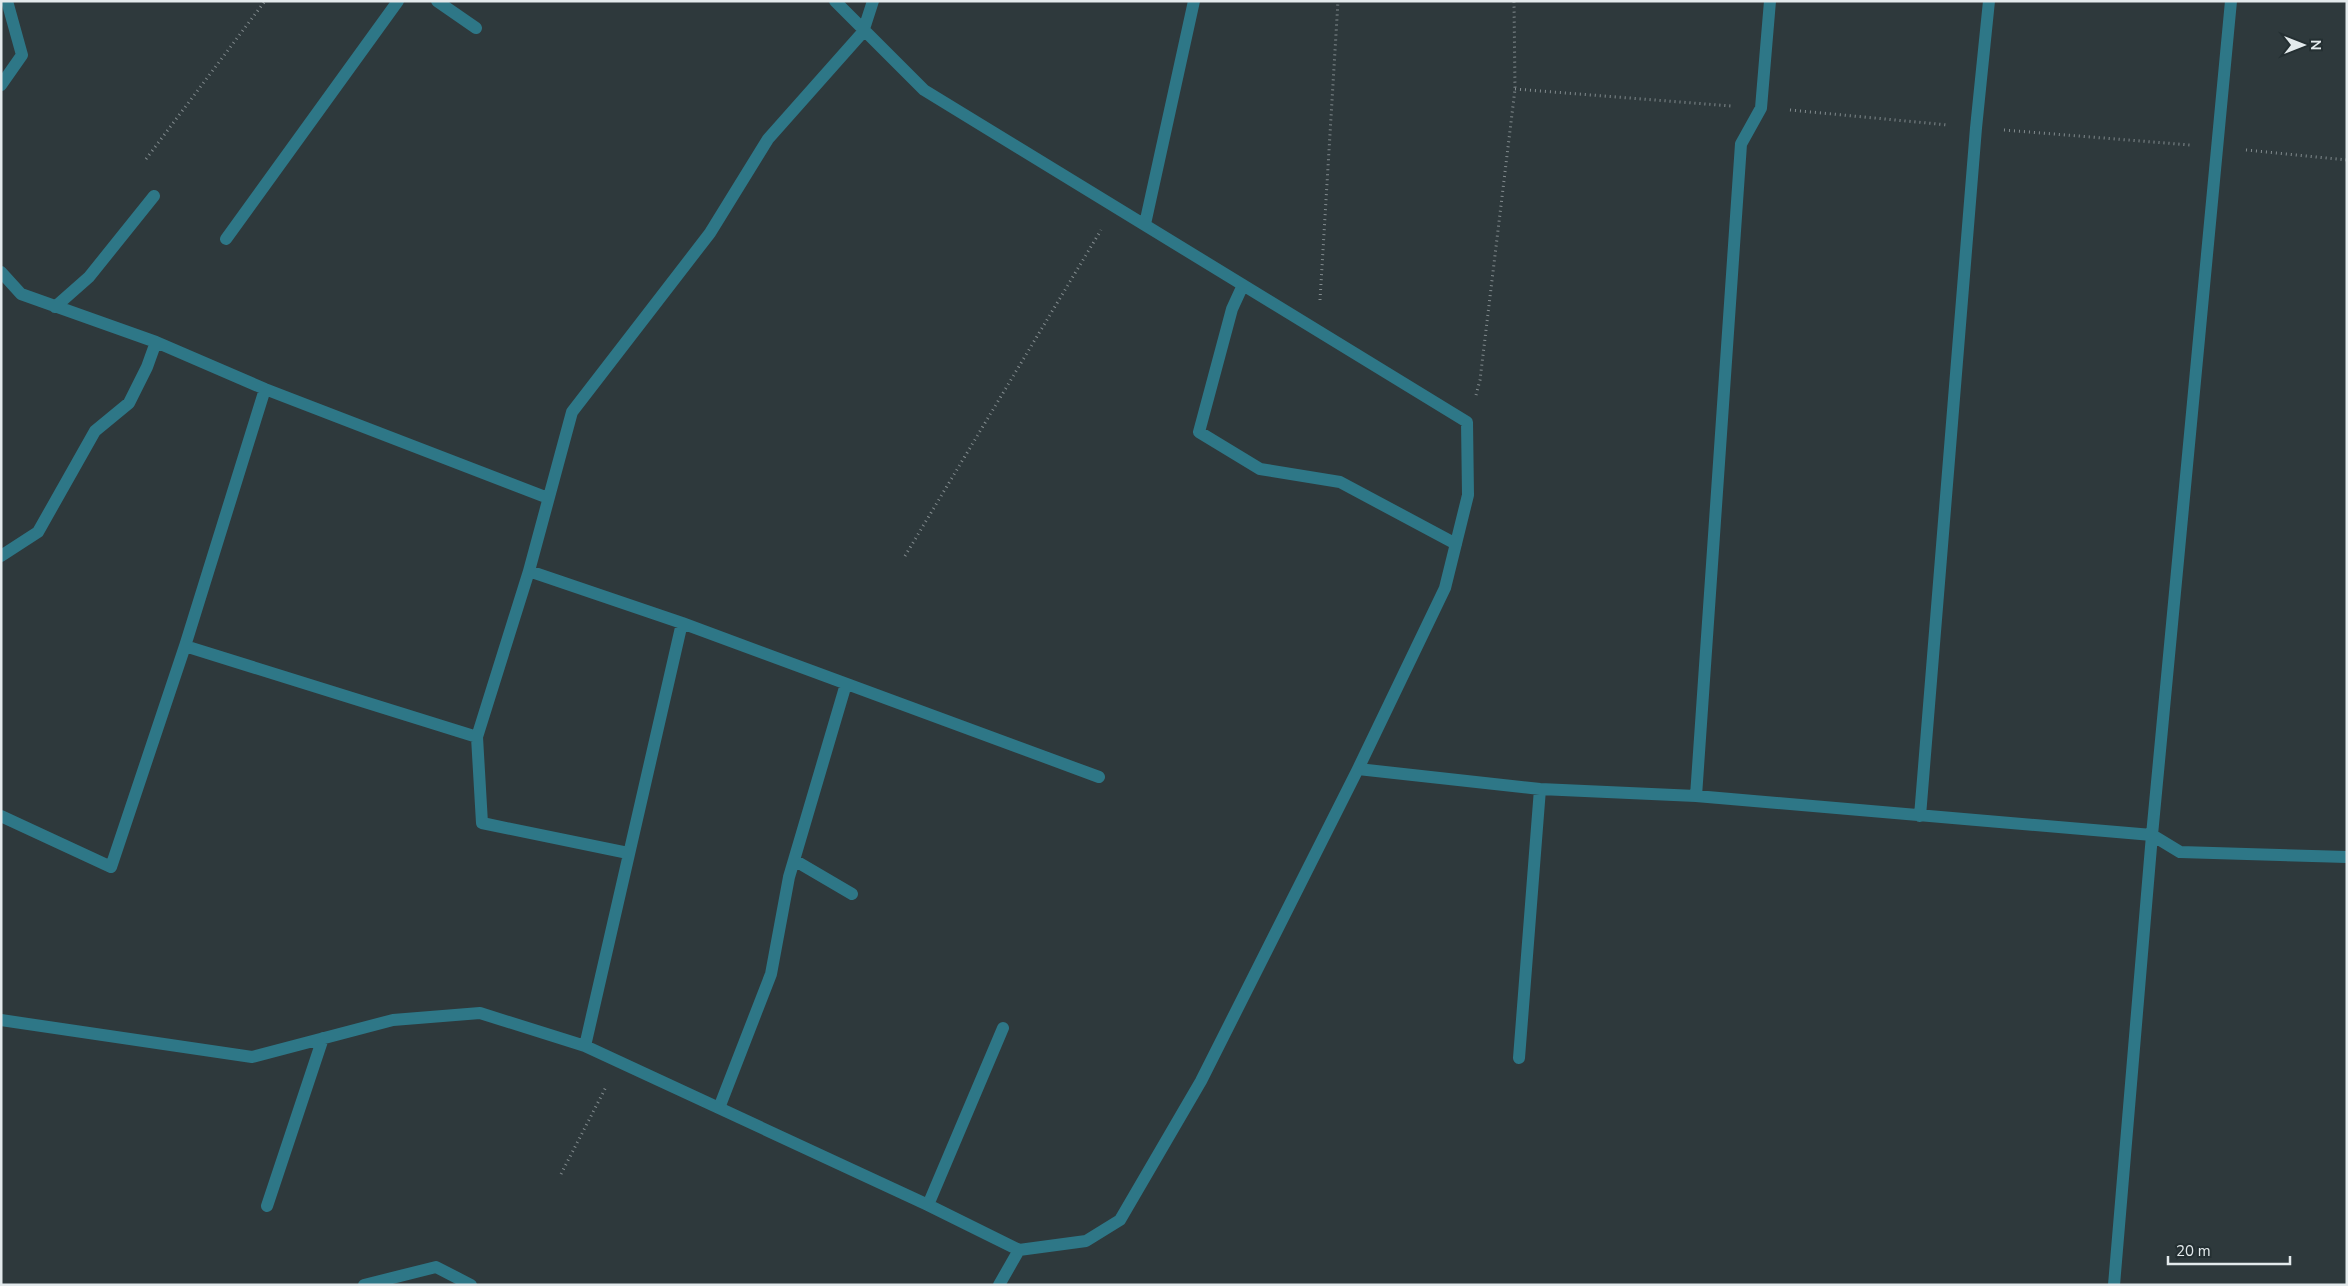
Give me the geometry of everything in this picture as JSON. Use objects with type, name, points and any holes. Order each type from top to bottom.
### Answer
[{"type":"street","points":[[1,84],[22,55],[7,1]]},
{"type":"street","points":[[226,239],[398,1]]},
{"type":"street","points":[[437,1],[476,28]]},
{"type":"street","points":[[1,1020],[252,1057],[393,1020],[480,1013],[585,1046],[928,1205],[1019,1250],[1086,1241],[1120,1220],[1201,1081],[1358,769],[1445,588],[1468,495],[1467,422],[924,90],[863,32],[835,1]]},
{"type":"street","points":[[628,853],[482,823],[478,737],[529,571],[572,412],[710,233],[768,140],[863,32],[873,1]]},
{"type":"street","points":[[1145,224],[1194,1]]},
{"type":"street","points":[[1696,796],[1741,144],[1761,108],[1770,1]]},
{"type":"street","points":[[1920,816],[1976,128],[1989,1]]},
{"type":"street","points":[[2114,1285],[2152,835],[2231,1]]},
{"type":"street","points":[[55,307],[89,277],[154,196]]},
{"type":"street","points":[[1,272],[21,294],[156,342],[265,389],[548,498]]},
{"type":"street","points":[[1243,285],[1232,310],[1199,432],[1260,469],[1340,482],[1456,544]]},
{"type":"street","points":[[1,556],[38,532],[95,431],[129,403],[147,367],[156,342]]},
{"type":"street","points":[[1,816],[111,867],[185,646],[265,389]]},
{"type":"street","points":[[529,571],[682,624],[1099,777]]},
{"type":"street","points":[[585,1046],[682,624]]},
{"type":"street","points":[[185,646],[478,737]]},
{"type":"street","points":[[719,1108],[771,974],[789,877],[846,684]]},
{"type":"street","points":[[1358,769],[1540,789],[1696,796],[2152,835],[2180,852],[2347,857]]},
{"type":"street","points":[[1519,1058],[1540,789]]},
{"type":"street","points":[[794,860],[852,894]]},
{"type":"street","points":[[928,1205],[1003,1028]]},
{"type":"street","points":[[267,1206],[323,1038]]},
{"type":"street","points":[[1000,1285],[1019,1250]]},
{"type":"street","points":[[364,1285],[400,1274],[436,1267],[471,1285]]},
{"type":"path","points":[[146,159],[266,1]]},
{"type":"path","points":[[1318,330],[1338,1]]},
{"type":"path","points":[[1467,422],[1480,380],[1515,89],[1514,1]]},
{"type":"path","points":[[1515,89],[1761,108],[1976,128],[2218,147],[2347,160]]},
{"type":"path","points":[[905,556],[1115,206]]},
{"type":"path","points":[[561,1174],[619,1062]]}]
